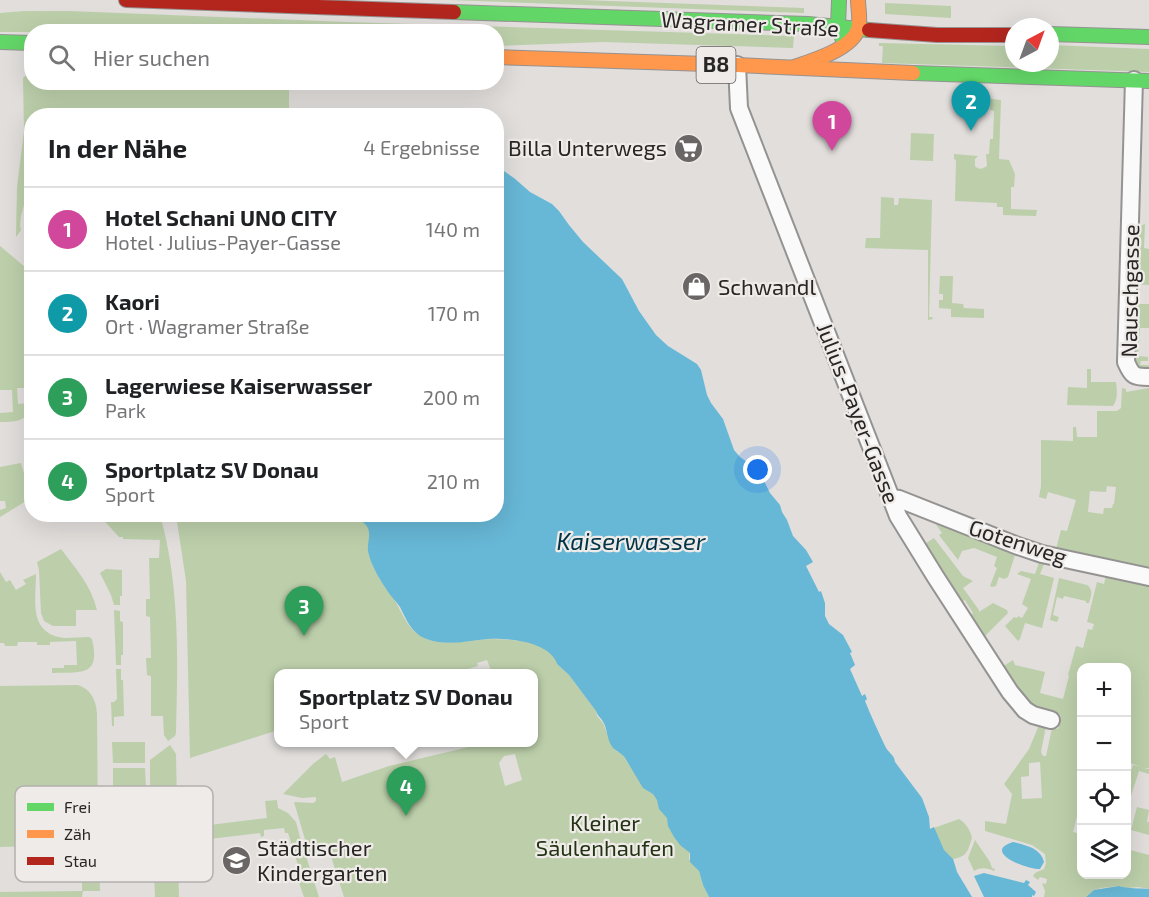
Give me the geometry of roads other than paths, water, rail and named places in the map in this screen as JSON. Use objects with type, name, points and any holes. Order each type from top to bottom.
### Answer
[{"type":"main road","name":"Wagramer Straße","points":[[126,0],[808,24],[858,30],[957,36],[1005,35]]},
{"type":"main road","points":[[838,0],[838,27],[850,53],[873,72]]},
{"type":"main road","points":[[850,53],[858,30],[858,0]]},
{"type":"main road","points":[[1059,34],[1149,37]]},
{"type":"main road","points":[[0,42],[24,43]]},
{"type":"main road","points":[[790,68],[823,56],[850,53]]},
{"type":"main road","name":"Wagramer Straße","points":[[504,57],[1142,81]]},
{"type":"street","name":"Julius-Payer-Gasse","points":[[737,65],[739,108],[898,517],[1010,692],[1025,710],[1051,720]]},
{"type":"street","name":"Nauschgasse","points":[[1142,81],[1126,362],[1130,372],[1137,377],[1149,377]]},
{"type":"street","name":"Gotenweg","points":[[891,498],[899,499],[1042,554],[1149,577]]},
{"type":"water","name":"Kaiserwasser","points":[[504,171],[559,211],[583,242],[622,279],[639,311],[656,335],[668,346],[697,364],[701,370],[707,395],[723,419],[734,450],[760,473],[770,493],[780,505],[793,536],[813,562],[806,566],[819,592],[821,591],[825,603],[825,616],[829,624],[843,635],[852,652],[850,653],[855,665],[850,669],[862,696],[865,694],[867,699],[865,701],[885,746],[922,798],[929,817],[930,829],[934,827],[944,850],[953,859],[957,872],[972,897],[709,897],[699,871],[690,862],[690,853],[674,837],[668,826],[667,818],[659,809],[657,800],[653,794],[643,788],[624,756],[613,748],[602,720],[553,656],[537,646],[517,640],[488,639],[448,643],[432,641],[419,635],[412,629],[374,569],[369,557],[368,528],[363,522],[504,522]]},
{"type":"water","points":[[1013,842],[1040,853],[1044,862],[1040,869],[1018,864],[1004,855],[1002,851],[1004,846]]},
{"type":"water","points":[[984,873],[1024,883],[1026,880],[1036,892],[1032,897],[984,897],[974,876]]},
{"type":"water","points":[[1119,886],[1149,889],[1149,897],[1086,897],[1094,890]]},
{"type":"place","name":"Kaori","points":[[971,131]]},
{"type":"place","name":"Billa Unterwegs","points":[[688,148]]},
{"type":"place","name":"Hotel Schani UNO CITY","points":[[832,151]]},
{"type":"place","name":"Schwandl","points":[[697,287]]},
{"type":"place","name":"Lagerwiese Kaiserwasser","points":[[304,636]]},
{"type":"place","name":"Sportplatz SV Donau","points":[[406,816]]},
{"type":"place","name":"Städtischer Kindergarten","points":[[236,861]]},
{"type":"park label","name":"Kleiner Säulenhaufen","points":[[605,836]]}]
